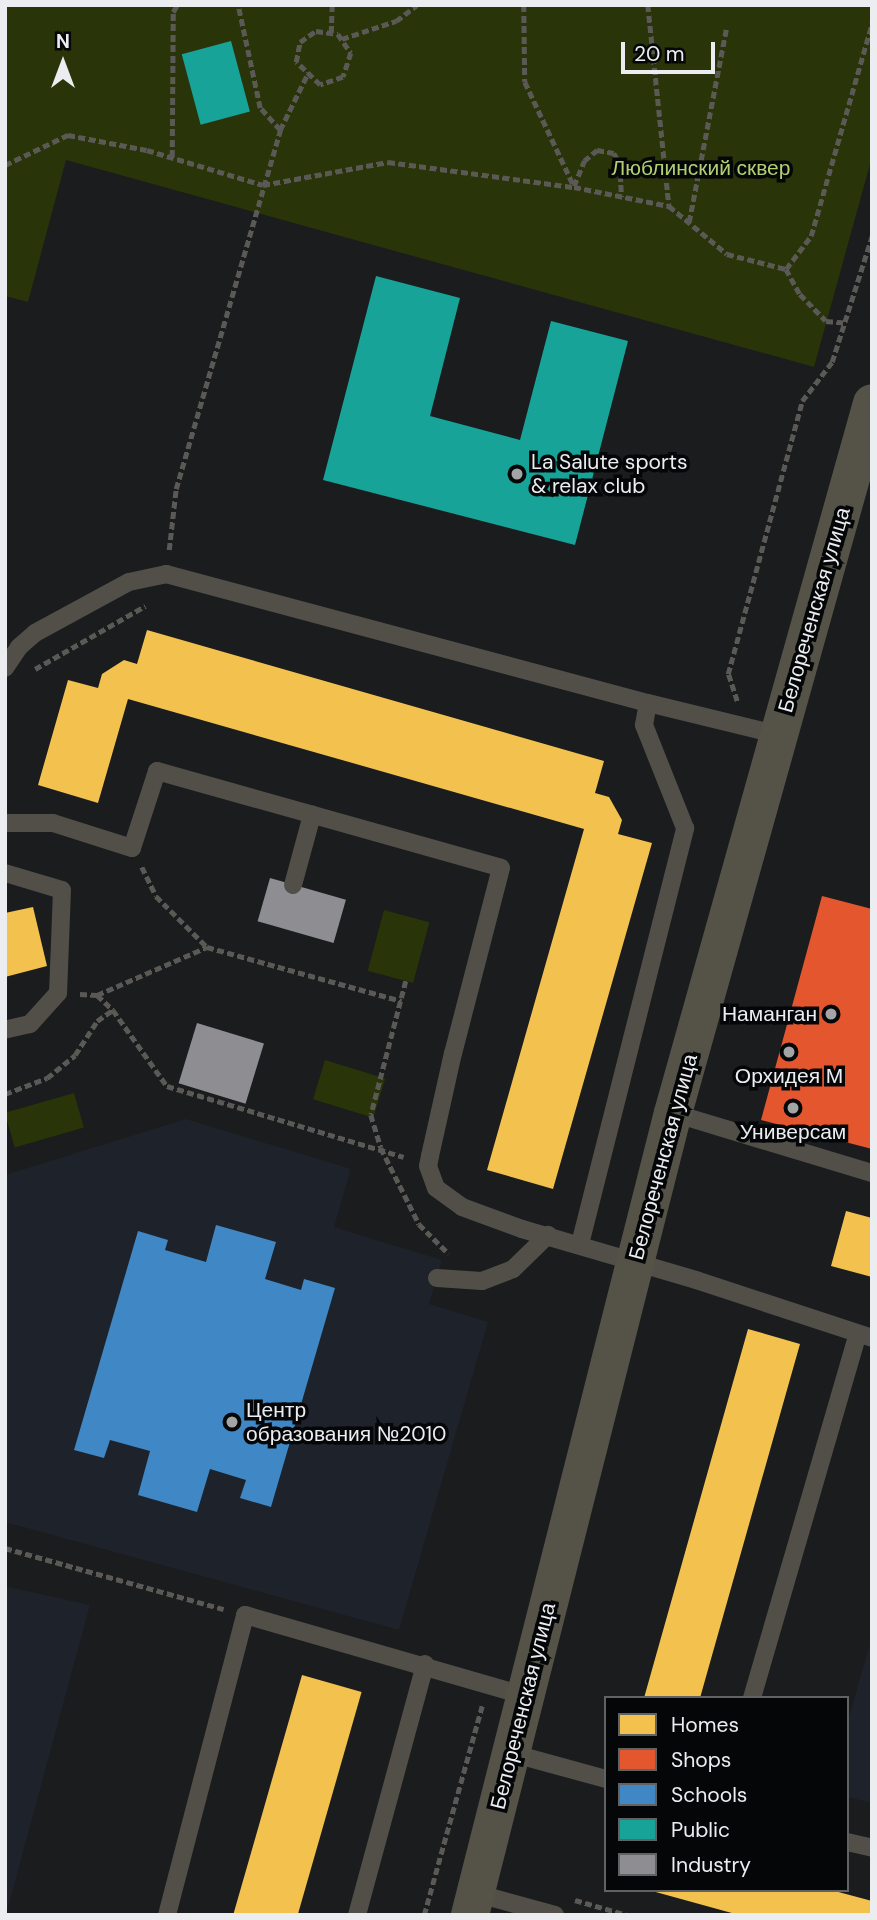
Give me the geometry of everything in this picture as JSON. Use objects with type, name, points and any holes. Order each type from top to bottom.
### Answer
[{"type":"street","name":"Белореченская улица","points":[[472,1904],[673,1113],[779,735],[865,450],[872,403]]},
{"type":"lane","points":[[6,662],[35,632],[129,582],[166,574],[648,703],[779,735]]},
{"type":"lane","points":[[580,1244],[685,828],[644,725],[648,703]]},
{"type":"lane","points":[[5,823],[53,823],[132,848],[157,771],[501,868],[453,1053],[428,1166],[436,1188],[463,1207],[865,1336],[753,1696]]},
{"type":"lane","points":[[293,885],[312,815]]},
{"type":"lane","points":[[5,873],[62,890],[58,993],[30,1024],[5,1030]]},
{"type":"lane","points":[[673,1113],[872,1173]]},
{"type":"lane","points":[[437,1278],[482,1281],[513,1269],[548,1235]]},
{"type":"lane","points":[[167,1915],[245,1615],[425,1664],[525,1696]]},
{"type":"lane","points":[[357,1915],[425,1664]]},
{"type":"lane","points":[[511,1753],[604,1778]]},
{"type":"lane","points":[[849,1842],[872,1848]]},
{"type":"lane","points":[[472,1904],[555,1915]]},
{"type":"path","points":[[172,158],[173,12],[177,5]]},
{"type":"path","points":[[238,5],[260,108],[280,130]]},
{"type":"path","points":[[331,33],[332,5]]},
{"type":"path","points":[[342,39],[396,21],[417,5]]},
{"type":"path","points":[[524,5],[525,82],[574,187]]},
{"type":"path","points":[[648,5],[669,206]]},
{"type":"path","points":[[786,269],[811,236],[872,23]]},
{"type":"path","points":[[689,222],[726,30]]},
{"type":"path","points":[[316,31],[331,33],[338,34],[351,53],[343,77],[320,85],[296,62],[300,42],[316,31]]},
{"type":"path","points":[[29,677],[34,670],[163,596],[176,489],[280,130],[308,74]]},
{"type":"path","points":[[5,166],[68,135],[172,158],[263,185],[388,162],[574,187],[669,206],[727,254],[786,269],[800,294],[827,321],[847,323],[872,236]]},
{"type":"path","points":[[574,187],[584,161],[597,150],[614,153],[620,164],[622,197]]},
{"type":"path","points":[[132,848],[156,896],[207,947],[402,1001]]},
{"type":"path","points":[[58,993],[97,995],[207,947]]},
{"type":"path","points":[[97,995],[113,1010],[167,1086],[378,1147],[428,1166]]},
{"type":"path","points":[[5,1094],[47,1079],[75,1055],[97,1021],[113,1010]]},
{"type":"path","points":[[5,1548],[245,1615]]},
{"type":"shaded area","name":"Центр образования №2010","points":[[186,1119],[351,1169],[334,1227],[442,1260],[429,1304],[488,1322],[399,1630],[5,1522],[5,1175]]},
{"type":"shaded area","points":[[5,1586],[90,1605],[6,1915],[5,1915]]},
{"type":"shaded area","points":[[872,1637],[872,1803],[849,1797],[849,1716]]},
{"type":"green space","name":"Люблинский сквер","points":[[5,5],[872,5],[872,157],[814,367],[66,160],[28,302],[5,296]]},
{"type":"green space","points":[[384,910],[429,922],[413,983],[368,971]]},
{"type":"green space","points":[[325,1060],[385,1078],[373,1118],[313,1099]]},
{"type":"green space","points":[[74,1093],[84,1128],[15,1147],[5,1113]]},
{"type":"building: Homes","points":[[147,630],[604,761],[595,793],[609,797],[622,820],[618,834],[652,843],[553,1189],[487,1170],[584,829],[128,699],[98,803],[38,785],[68,680],[98,688],[102,674],[124,660],[137,664]]},
{"type":"building: Homes","points":[[33,907],[47,966],[5,977],[5,913]]},
{"type":"building: Homes","points":[[846,1211],[872,1218],[872,1277],[831,1266]]},
{"type":"building: Homes","points":[[748,1329],[800,1344],[701,1696],[645,1696]]},
{"type":"building: Homes","points":[[302,1675],[362,1692],[298,1915],[233,1915]]},
{"type":"building: Homes","points":[[656,1892],[838,1892],[872,1901],[872,1915],[739,1915]]},
{"type":"building: Shops","name":"Наманган","points":[[822,896],[872,909],[872,1149],[761,1120]]},
{"type":"building: Schools","points":[[216,1225],[276,1242],[265,1279],[301,1290],[304,1279],[335,1288],[271,1507],[240,1498],[246,1480],[210,1469],[197,1512],[138,1495],[150,1451],[110,1440],[104,1458],[74,1450],[138,1231],[168,1240],[165,1250],[206,1262]]},
{"type":"building: Public","points":[[231,41],[250,112],[201,125],[182,54]]},
{"type":"building: Public","points":[[376,276],[460,298],[430,416],[520,440],[551,321],[628,341],[575,545],[323,480]]},
{"type":"building: Industry","points":[[270,878],[346,900],[334,943],[258,921]]},
{"type":"building: Industry","points":[[197,1023],[264,1043],[246,1104],[179,1083]]},
{"type":"place","name":"La Salute sports & relax club","points":[[517,474]]},
{"type":"place","name":"Наманган","points":[[831,1014]]},
{"type":"place","name":"Орхидея М","points":[[789,1052]]},
{"type":"place","name":"Универсам","points":[[793,1108]]},
{"type":"place","name":"Центр образования №2010","points":[[232,1422]]}]
